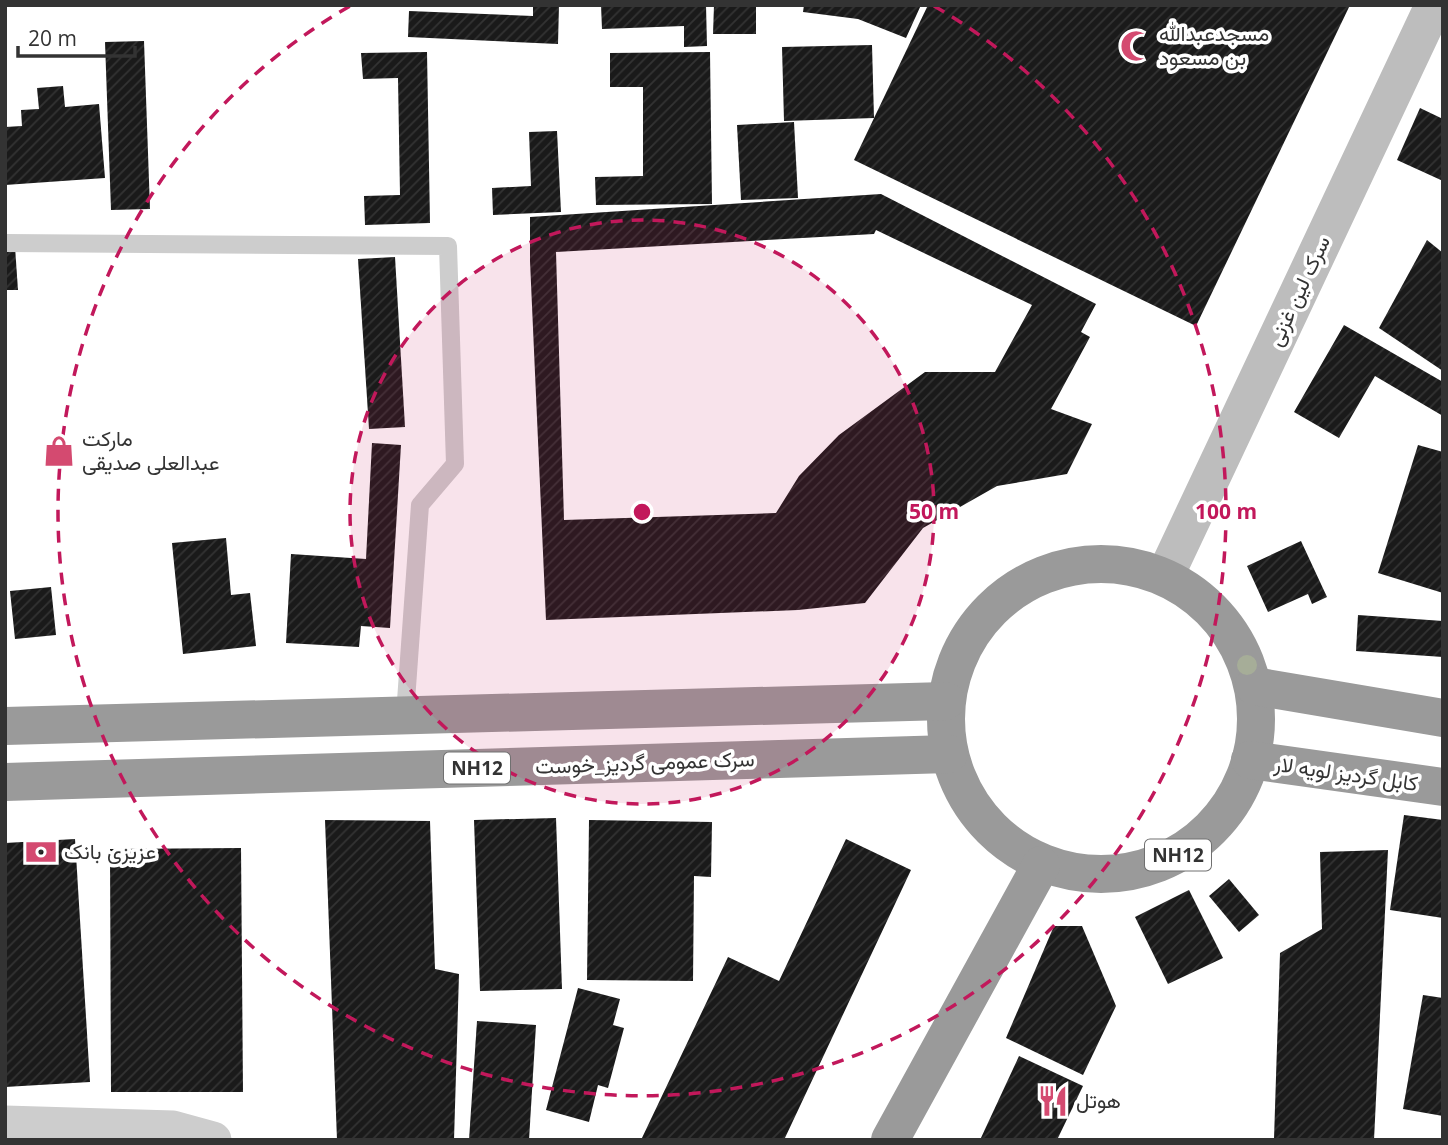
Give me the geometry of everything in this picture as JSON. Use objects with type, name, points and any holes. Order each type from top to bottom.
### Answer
[{"type":"highway","name":"NH12","points":[[1118,563],[1165,576],[1206,603],[1236,641],[1254,686],[1256,735],[1250,760],[1244,782],[1218,823],[1181,854],[1136,872],[1088,875],[1041,864],[999,839],[968,801],[949,754],[946,701],[958,654],[986,613],[1024,583],[1069,565],[1118,563]]},
{"type":"highway","points":[[1254,686],[1443,718]]},
{"type":"highway","points":[[5,726],[946,701]]},
{"type":"highway","name":"سرک عمومی گردیز_خوست","points":[[5,782],[949,754]]},
{"type":"highway","name":"کابل گردیز لویه لار","points":[[1250,760],[1443,787]]},
{"type":"highway","points":[[890,1140],[1041,864]]},
{"type":"main road","name":"سرک لین غزنی","points":[[1165,576],[1434,5]]},
{"type":"street","points":[[5,1124],[173,1129],[213,1140]]},
{"type":"lane","points":[[5,243],[448,246],[455,464],[420,505],[405,715]]},
{"type":"building","points":[[533,5],[559,5],[558,44],[408,37],[409,11],[533,16]]},
{"type":"building","points":[[601,5],[706,5],[707,46],[684,47],[684,26],[602,29]]},
{"type":"building","points":[[714,5],[756,5],[756,34],[713,34]]},
{"type":"building","points":[[804,5],[921,5],[906,38],[858,19],[803,12]]},
{"type":"building","points":[[928,5],[1350,5],[1196,326],[854,160]]},
{"type":"building","points":[[144,41],[150,209],[111,210],[105,42]]},
{"type":"building","points":[[872,45],[874,118],[784,121],[782,47]]},
{"type":"building","points":[[427,52],[430,223],[365,225],[364,196],[400,195],[398,78],[363,79],[361,53]]},
{"type":"building","points":[[710,52],[712,204],[596,205],[595,177],[643,176],[643,87],[610,87],[610,53]]},
{"type":"building","points":[[63,86],[65,107],[99,104],[105,178],[5,185],[5,127],[22,126],[21,110],[39,109],[37,88]]},
{"type":"building","points":[[1420,108],[1443,119],[1443,181],[1397,160]]},
{"type":"building","points":[[794,122],[798,198],[741,200],[737,125]]},
{"type":"building","points":[[557,131],[561,212],[493,215],[492,188],[531,186],[529,132]]},
{"type":"building","points":[[881,194],[1096,304],[1081,332],[1090,337],[1051,409],[1092,424],[1067,474],[997,486],[923,528],[865,603],[798,610],[546,620],[530,217]],"holes":[[[876,230],[1032,305],[995,372],[925,372],[839,435],[799,476],[776,513],[564,520],[556,252],[874,234]]]},
{"type":"building","points":[[1427,240],[1443,253],[1443,371],[1379,328]]},
{"type":"building","points":[[15,247],[18,290],[5,290],[5,248]]},
{"type":"building","points":[[395,257],[405,427],[369,429],[358,259]]},
{"type":"building","points":[[1344,325],[1443,382],[1443,416],[1375,376],[1339,438],[1294,412]]},
{"type":"building","points":[[372,443],[401,445],[390,628],[361,626],[359,647],[286,643],[291,554],[366,559]]},
{"type":"building","points":[[1418,445],[1443,452],[1443,593],[1378,573]]},
{"type":"building","points":[[226,538],[231,595],[250,593],[256,646],[183,654],[172,543]]},
{"type":"building","points":[[1301,541],[1327,597],[1312,604],[1308,594],[1268,612],[1247,566]]},
{"type":"building","points":[[51,587],[56,635],[15,639],[10,591]]},
{"type":"building","points":[[1358,615],[1443,621],[1443,657],[1356,651]]},
{"type":"building","points":[[1404,815],[1443,820],[1443,918],[1390,910]]},
{"type":"building","points":[[556,818],[562,989],[480,991],[474,820]]},
{"type":"building","points":[[325,820],[430,821],[435,969],[459,974],[454,1140],[337,1140]]},
{"type":"building","points":[[589,820],[712,822],[711,877],[694,876],[693,981],[587,980]]},
{"type":"building","points":[[75,839],[90,1082],[5,1087],[5,843]]},
{"type":"building","points":[[846,839],[911,870],[784,1140],[641,1140],[728,957],[779,981]]},
{"type":"building","points":[[241,848],[243,1092],[111,1092],[110,849]]},
{"type":"building","points":[[1388,850],[1374,1140],[1274,1139],[1280,953],[1322,929],[1320,852]]},
{"type":"building","points":[[1229,879],[1259,915],[1239,932],[1209,896]]},
{"type":"building","points":[[1189,890],[1223,958],[1168,984],[1135,917]]},
{"type":"building","points":[[1054,926],[1082,926],[1116,1006],[1083,1075],[1006,1038]]},
{"type":"building","points":[[578,988],[620,999],[613,1025],[624,1028],[608,1088],[598,1085],[589,1122],[546,1110]]},
{"type":"building","points":[[1423,995],[1443,998],[1443,1116],[1403,1109]]},
{"type":"building","points":[[477,1021],[536,1025],[529,1140],[469,1140]]},
{"type":"building","points":[[1019,1056],[1083,1086],[1057,1140],[980,1140]]},
{"type":"place","name":"مسجدعبدالله بن مسعود","points":[[1136,46]]},
{"type":"place","name":"مارکت عبدالعلی صدیقی","points":[[59,451]]},
{"type":"place","name":"عزیزی بانک","points":[[41,852]]},
{"type":"place","name":"هوتل","points":[[1053,1101]]}]
